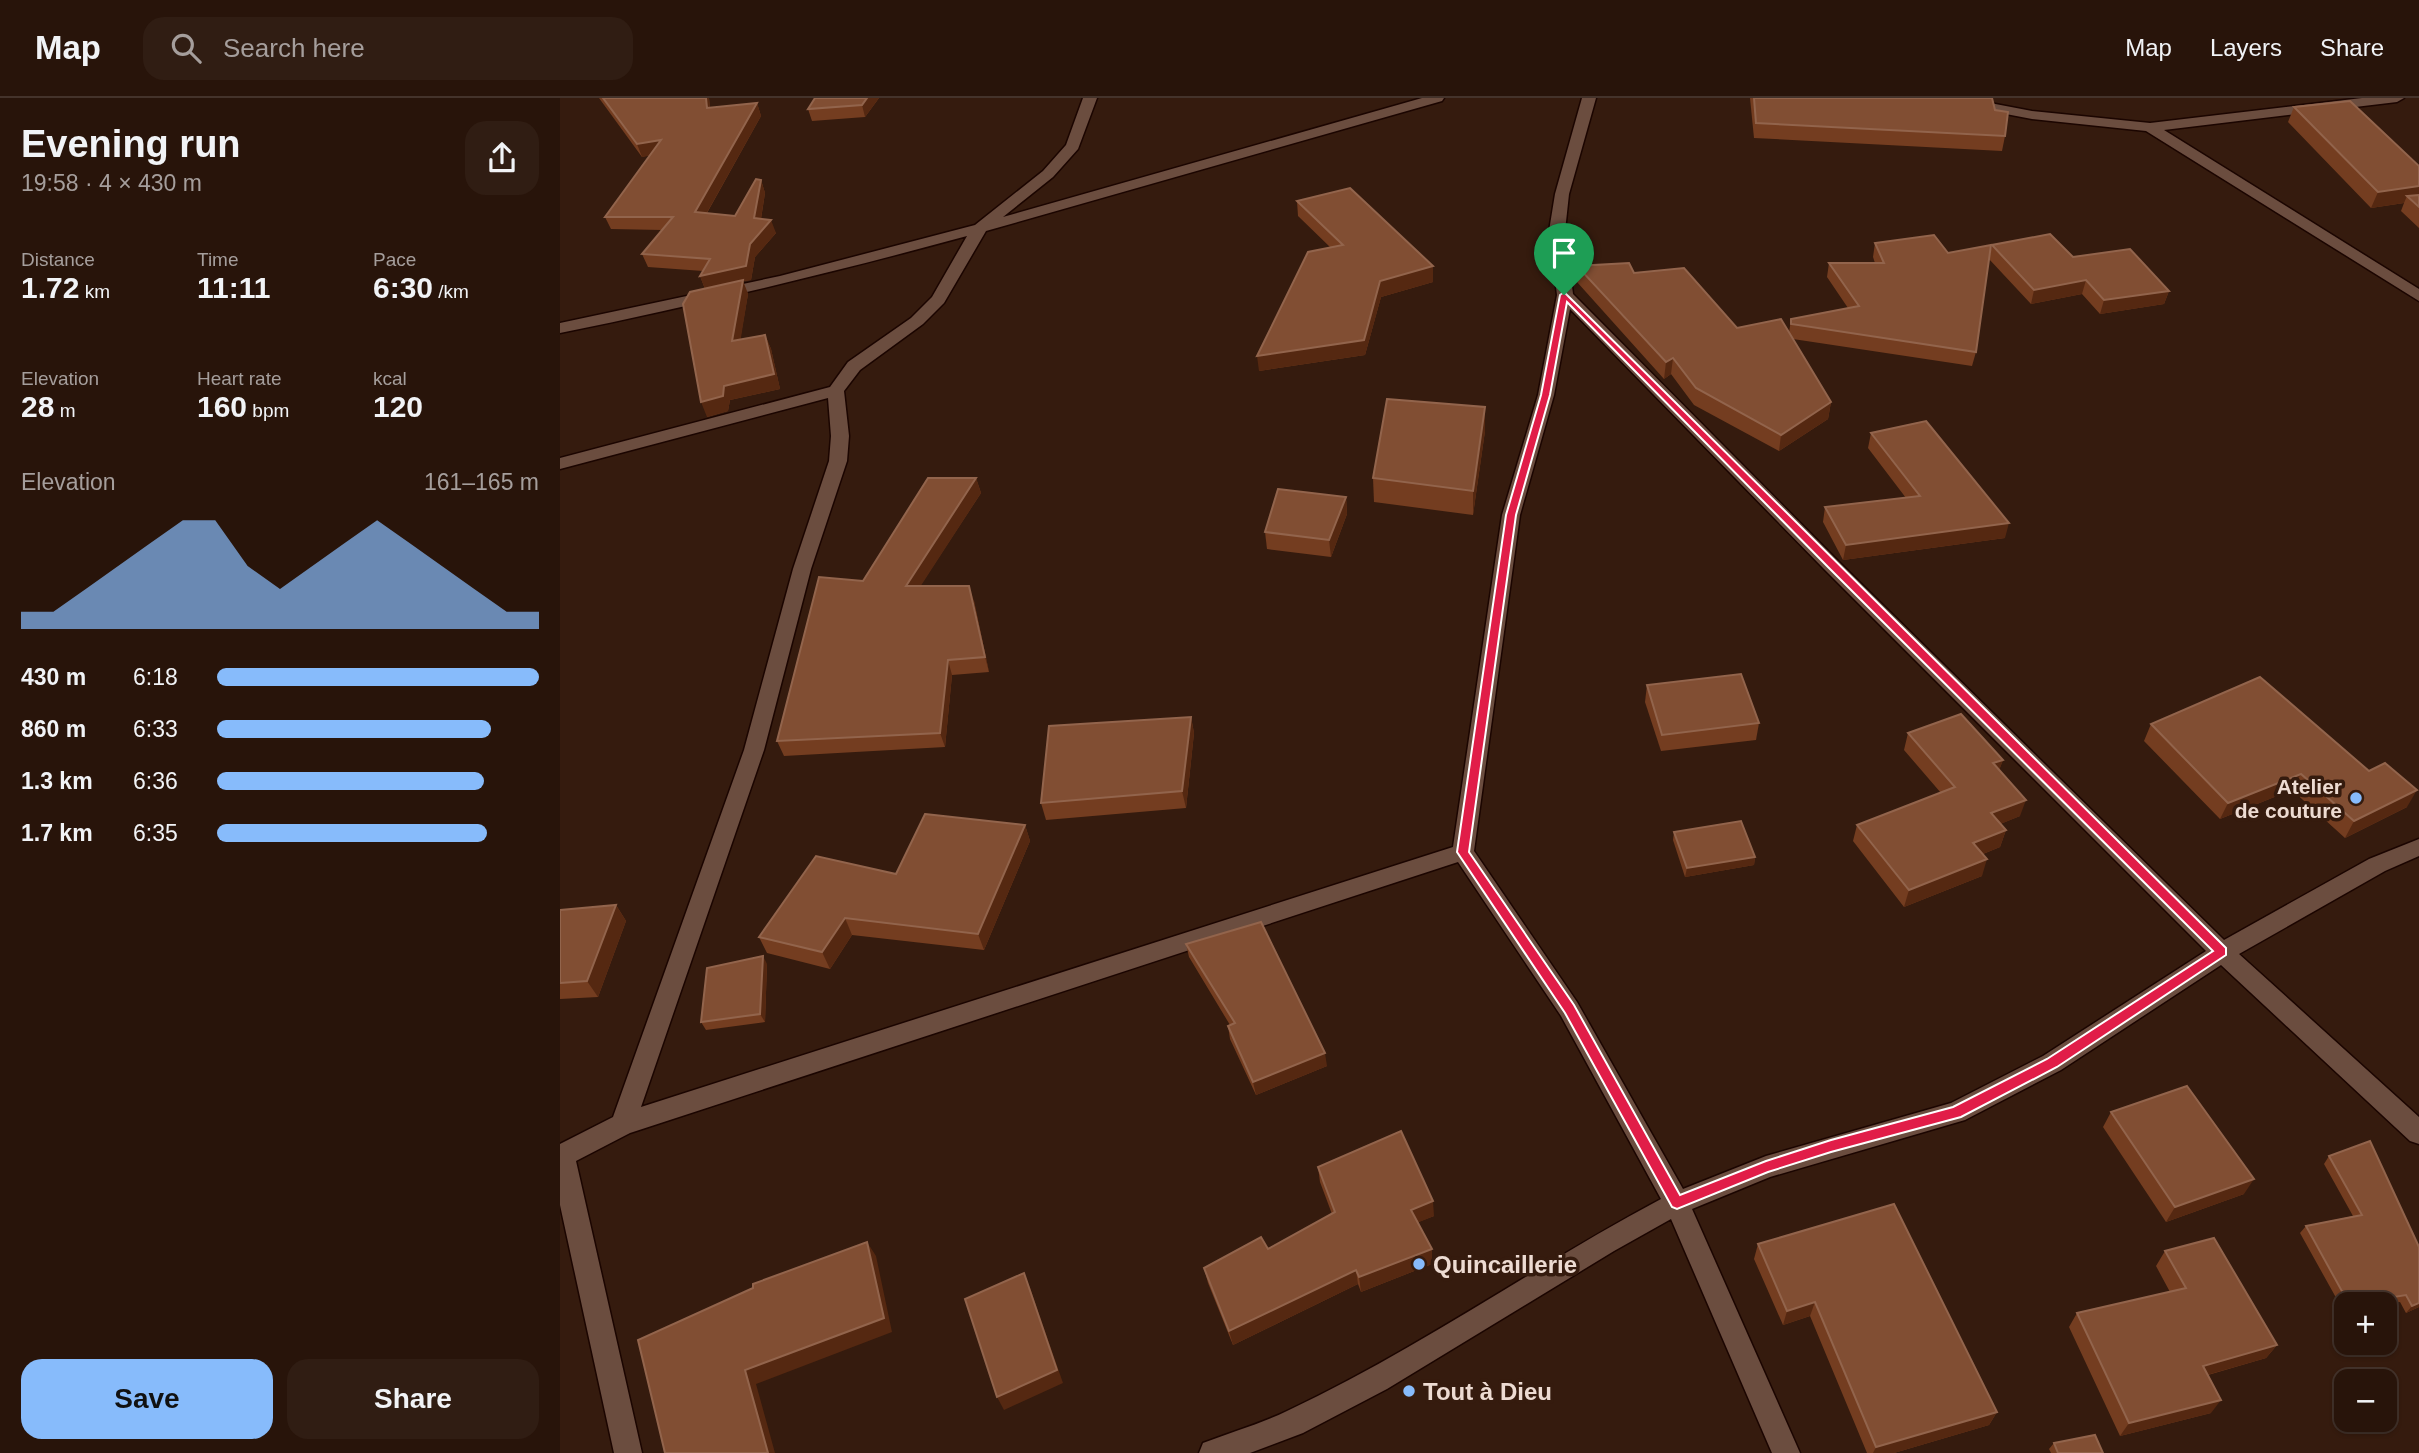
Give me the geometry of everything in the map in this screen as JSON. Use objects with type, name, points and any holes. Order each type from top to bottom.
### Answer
[{"type":"street","points":[[560,464],[836,391],[854,366],[917,321],[938,300],[979,229],[1048,174],[1073,146],[1090,98]]},
{"type":"street","points":[[560,328],[666,309],[979,229],[1437,98]]},
{"type":"street","points":[[1589,98],[1562,194],[1557,231],[1564,295],[1546,395],[1511,515],[1463,852],[1569,1009],[1677,1203],[1786,1453]]},
{"type":"street","points":[[1943,98],[2032,115],[2150,127],[2397,98]]},
{"type":"street","points":[[2150,127],[2419,296]]},
{"type":"street","points":[[1564,295],[1831,565],[2222,952],[2419,1133]]},
{"type":"street","points":[[623,1124],[754,750],[802,569],[838,461],[840,436],[836,391]]},
{"type":"street","points":[[1213,1453],[1293,1423],[1377,1379],[1605,1242],[1677,1203],[1766,1167],[1956,1112],[2052,1063],[2222,952],[2377,865],[2419,847]]},
{"type":"street","points":[[628,1453],[561,1156],[623,1124],[1463,852]]},
{"type":"building","points":[[603,98],[706,98],[707,108],[757,103],[695,212],[735,216],[756,179],[761,180],[754,218],[771,220],[750,244],[746,266],[700,276],[710,259],[642,254],[673,217],[605,217],[661,140],[637,144]]},
{"type":"building","points":[[815,98],[867,98],[862,105],[808,109]]},
{"type":"building","points":[[1754,98],[1992,98],[1995,110],[2008,112],[2005,136],[1756,123]]},
{"type":"building","points":[[2350,101],[2419,166],[2419,186],[2378,192],[2294,107]]},
{"type":"building","points":[[1350,188],[1433,266],[1380,281],[1364,340],[1257,356],[1308,252],[1343,245],[1297,201]]},
{"type":"building","points":[[2419,195],[2419,207],[2407,196]]},
{"type":"building","points":[[2050,234],[2073,257],[2130,249],[2169,291],[2104,300],[2086,280],[2034,290],[1992,245]]},
{"type":"building","points":[[1934,235],[1948,253],[1991,245],[1976,352],[1791,324],[1791,319],[1859,306],[1829,263],[1884,263],[1875,243]]},
{"type":"building","points":[[1629,263],[1634,273],[1684,268],[1737,328],[1781,319],[1831,402],[1781,435],[1696,388],[1673,358],[1666,362],[1577,266]]},
{"type":"building","points":[[743,280],[732,341],[765,335],[774,374],[724,386],[723,396],[701,402],[683,304],[690,292]]},
{"type":"building","points":[[1387,399],[1485,407],[1473,491],[1373,478]]},
{"type":"building","points":[[1926,421],[2009,523],[1846,545],[1825,507],[1920,496],[1871,433]]},
{"type":"building","points":[[928,478],[976,478],[906,586],[969,586],[985,657],[948,660],[940,733],[777,741],[819,577],[863,581]]},
{"type":"building","points":[[1278,489],[1346,497],[1329,540],[1265,532]]},
{"type":"building","points":[[1741,674],[1759,723],[1662,735],[1647,685]]},
{"type":"building","points":[[2260,677],[2369,771],[2385,763],[2417,790],[2354,821],[2301,774],[2228,803],[2151,724]]},
{"type":"building","points":[[1961,714],[2003,760],[1993,763],[2026,800],[1991,813],[2006,830],[1973,843],[1987,859],[1909,890],[1857,825],[1955,787],[1908,733]]},
{"type":"building","points":[[1191,717],[1182,791],[1041,803],[1049,726]]},
{"type":"building","points":[[925,814],[1025,825],[978,934],[845,918],[822,952],[759,937],[816,856],[896,874]]},
{"type":"building","points":[[1741,821],[1755,857],[1687,868],[1674,832]]},
{"type":"building","points":[[616,905],[587,981],[560,983],[560,910]]},
{"type":"building","points":[[1261,922],[1325,1053],[1253,1082],[1228,1026],[1235,1023],[1186,944]]},
{"type":"building","points":[[763,956],[760,1014],[701,1022],[707,968]]},
{"type":"building","points":[[2187,1086],[2254,1179],[2175,1207],[2111,1112]]},
{"type":"building","points":[[1401,1131],[1433,1201],[1411,1210],[1432,1249],[1359,1277],[1356,1270],[1229,1331],[1204,1268],[1261,1237],[1268,1249],[1335,1212],[1318,1167]]},
{"type":"building","points":[[2370,1141],[2419,1247],[2419,1303],[2412,1306],[2406,1295],[2397,1296],[2397,1292],[2342,1292],[2306,1226],[2362,1215],[2329,1156]]},
{"type":"building","points":[[1894,1204],[1997,1412],[1876,1447],[1815,1302],[1787,1311],[1758,1244]]},
{"type":"building","points":[[2214,1238],[2277,1345],[2203,1366],[2221,1400],[2129,1423],[2077,1313],[2186,1288],[2165,1251]]},
{"type":"building","points":[[867,1242],[884,1318],[745,1370],[768,1453],[665,1453],[638,1340],[753,1288],[753,1284]]},
{"type":"building","points":[[1024,1273],[1057,1370],[997,1397],[965,1299]]},
{"type":"building","points":[[2095,1435],[2103,1453],[2058,1453],[2054,1443]]},
{"type":"place","name":"Atelier de couture","points":[[2356,798]]},
{"type":"place","name":"Quincaillerie","points":[[1419,1264]]},
{"type":"place","name":"Tout à Dieu","points":[[1409,1391]]},
{"type":"route","points":[[1564,295],[1831,565],[2222,952],[2052,1063],[1956,1112],[1766,1167],[1677,1203],[1569,1009],[1463,852],[1511,515],[1546,395],[1564,295]]}]
